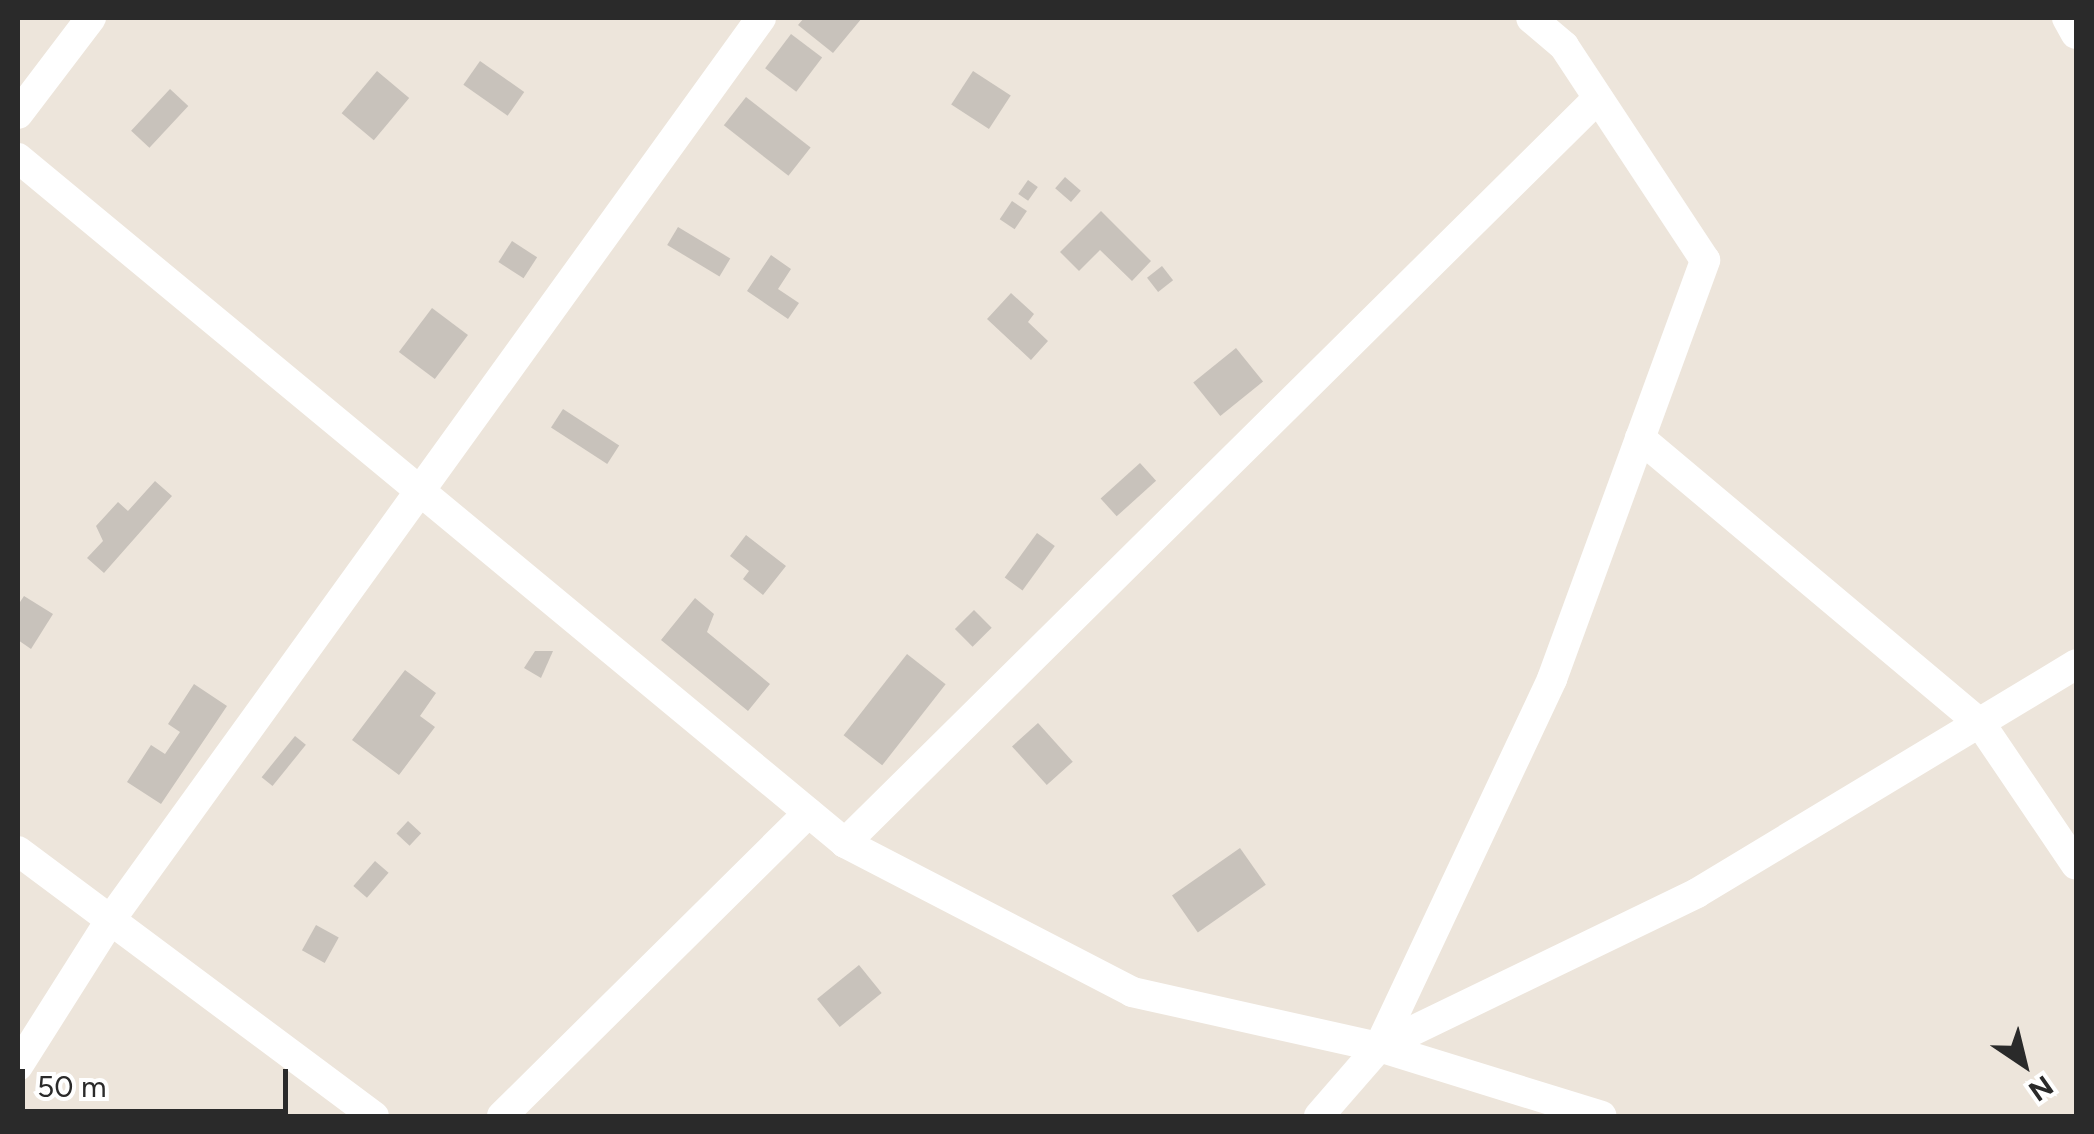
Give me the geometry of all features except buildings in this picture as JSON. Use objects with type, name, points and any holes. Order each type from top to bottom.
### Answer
[{"type":"street","points":[[18,114],[91,18]]},
{"type":"street","points":[[18,1066],[111,919],[424,492],[761,18]]},
{"type":"street","points":[[1319,1116],[1379,1047],[1552,679],[1705,260],[1564,46],[1531,18]]},
{"type":"street","points":[[2068,18],[2076,34]]},
{"type":"street","points":[[844,843],[1598,98]]},
{"type":"street","points":[[18,158],[844,843],[1132,992],[1379,1047],[1602,1116]]},
{"type":"street","points":[[1640,438],[1980,723],[2076,865]]},
{"type":"street","points":[[1379,1047],[1697,893],[2076,664]]},
{"type":"street","points":[[502,1116],[808,813]]},
{"type":"street","points":[[18,851],[374,1116]]}]
